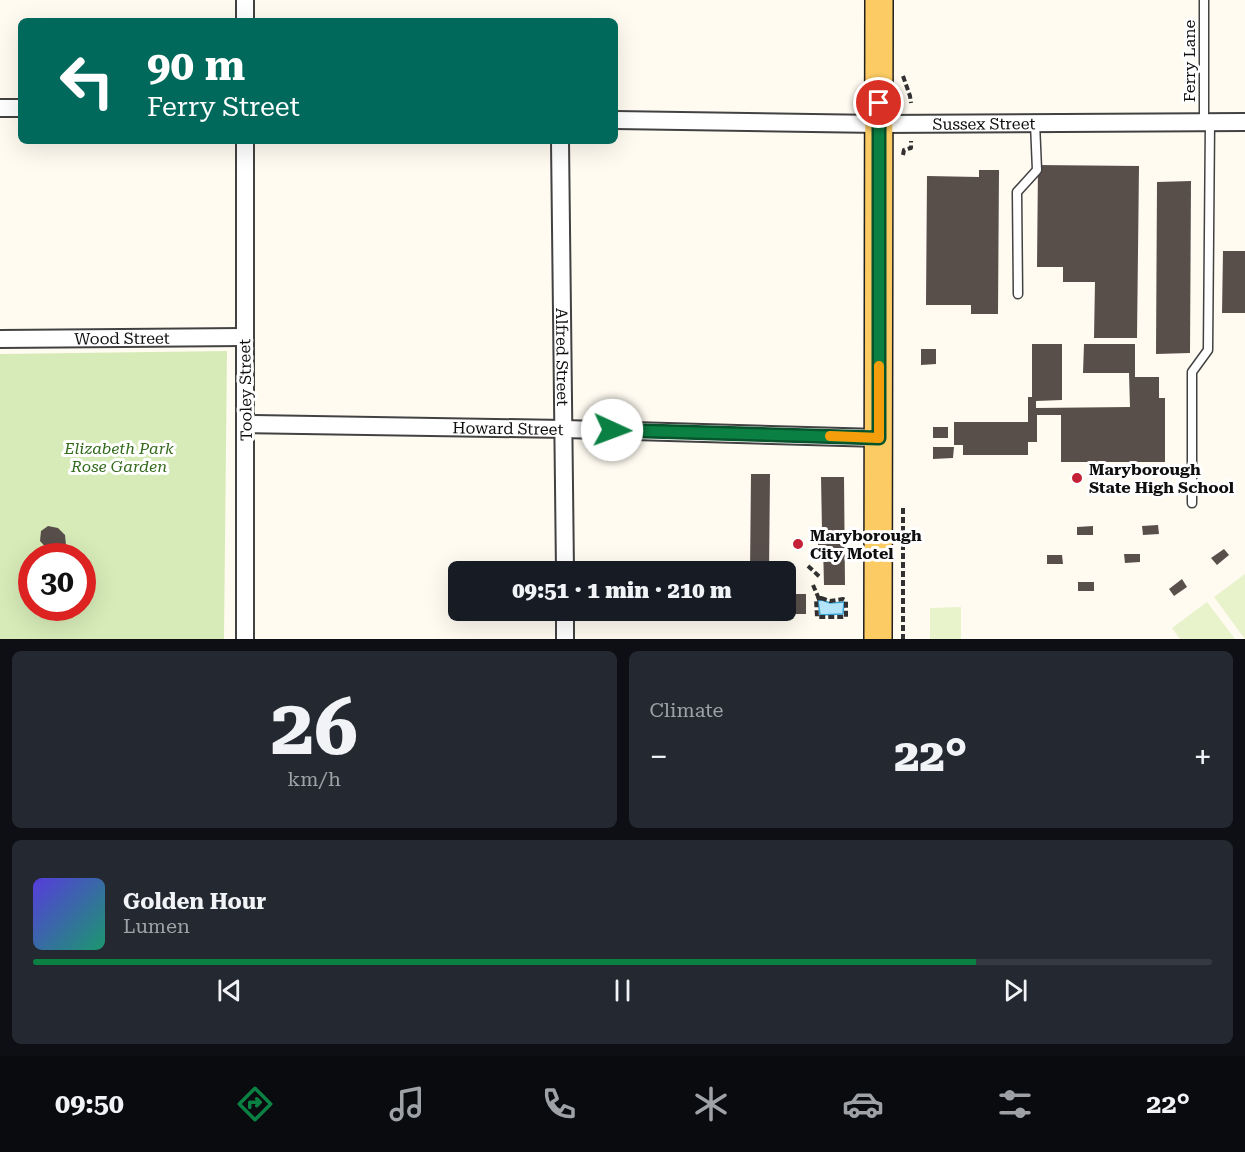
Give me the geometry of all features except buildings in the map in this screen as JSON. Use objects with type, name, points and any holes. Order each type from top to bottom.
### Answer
[{"type":"main road","points":[[878,639],[879,0]]},
{"type":"street","points":[[245,0],[245,18]]},
{"type":"street","points":[[0,108],[18,108]]},
{"type":"street","name":"Sussex Street","points":[[618,120],[879,124],[1245,122]]},
{"type":"street","name":"Tooley Street","points":[[245,144],[245,639]]},
{"type":"street","name":"Alfred Street","points":[[560,144],[565,561]]},
{"type":"street","name":"Wood Street","points":[[0,339],[244,337]]},
{"type":"street","name":"Howard Street","points":[[246,424],[564,429],[879,438]]},
{"type":"street","points":[[565,621],[565,639]]},
{"type":"lane","name":"Ferry Lane","points":[[1192,503],[1192,372],[1208,350],[1204,0]]},
{"type":"lane","points":[[1018,294],[1017,192],[1037,170],[1035,122]]},
{"type":"path","points":[[902,70],[911,103]]},
{"type":"path","points":[[911,140],[911,148]]},
{"type":"path","points":[[808,566],[821,578]]},
{"type":"path","points":[[813,585],[819,598],[830,601],[843,599],[846,602],[846,617],[817,616],[816,599],[819,598]]},
{"type":"green space","name":"Elizabeth Park Rose Garden","points":[[227,351],[224,639],[0,639],[0,354]]},
{"type":"green space","points":[[1245,574],[1245,639],[1214,597]]},
{"type":"green space","points":[[1207,602],[1235,639],[1180,639],[1172,628]]},
{"type":"green space","points":[[961,607],[961,639],[930,639],[930,608]]},
{"type":"water","points":[[818,601],[830,603],[844,602],[843,614],[820,615]]},
{"type":"slow traffic","points":[[830,436],[879,438],[879,366]]},
{"type":"place","name":"Maryborough State High School","points":[[1077,478]]},
{"type":"place","name":"Maryborough City Motel","points":[[798,544]]},
{"type":"route","points":[[612,430],[879,438],[879,103]]}]
